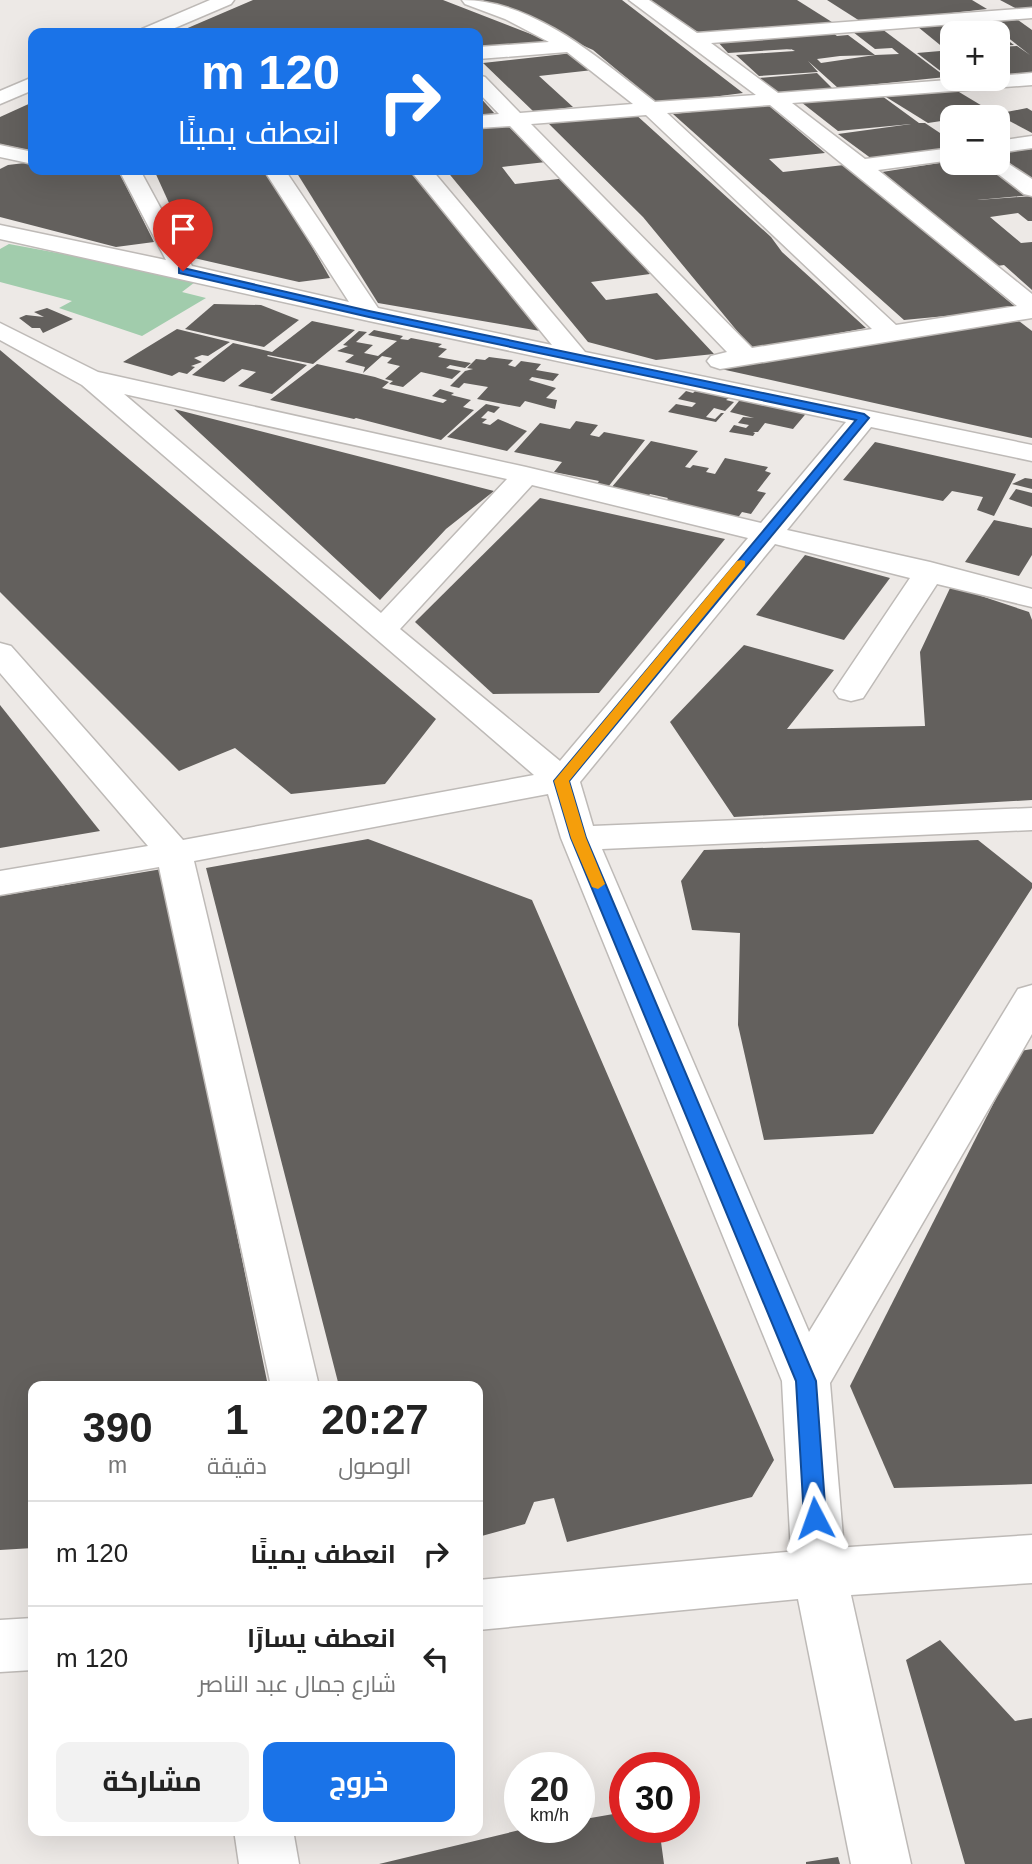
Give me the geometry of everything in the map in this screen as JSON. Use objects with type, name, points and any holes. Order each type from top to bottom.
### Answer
[{"type":"street","points":[[160,28],[225,0]]},
{"type":"street","points":[[471,0],[511,15],[571,46],[650,108],[891,334]]},
{"type":"street","points":[[638,0],[695,39],[862,166],[1032,309]]},
{"type":"street","points":[[992,0],[1026,14]]},
{"type":"street","points":[[835,13],[856,26]]},
{"type":"street","points":[[695,39],[1026,14]]},
{"type":"street","points":[[483,53],[571,46]]},
{"type":"street","points":[[483,121],[1032,79]]},
{"type":"street","points":[[0,98],[28,86]]},
{"type":"street","points":[[483,86],[745,356]]},
{"type":"street","points":[[1010,145],[1032,142]]},
{"type":"street","points":[[862,166],[940,156]]},
{"type":"street","points":[[1010,173],[1032,189]]},
{"type":"street","points":[[133,175],[183,271]]},
{"type":"street","points":[[278,175],[369,314]]},
{"type":"street","points":[[425,175],[575,356]]},
{"type":"street","points":[[0,232],[369,314],[1032,453]]},
{"type":"street","points":[[655,372],[1032,309]]},
{"type":"street","points":[[0,330],[91,379],[562,781],[579,838],[806,1381],[819,1573],[881,1864]]},
{"type":"street","points":[[91,379],[526,475],[930,571],[1032,598]]},
{"type":"street","points":[[0,883],[562,781],[864,418]]},
{"type":"street","points":[[382,630],[526,475]]},
{"type":"street","points":[[851,691],[930,571]]},
{"type":"street","points":[[0,653],[174,853],[294,1381]]},
{"type":"street","points":[[579,838],[1032,819]]},
{"type":"street","points":[[806,1381],[1031,1002]]},
{"type":"street","points":[[483,1605],[819,1573],[1032,1559]]},
{"type":"street","points":[[0,1646],[28,1644]]},
{"type":"street","points":[[264,1836],[268,1864]]},
{"type":"green space","points":[[9,244],[199,279],[182,292],[206,298],[142,336],[59,308],[72,301],[0,282],[0,249]]},
{"type":"building","points":[[253,0],[443,0],[554,43],[483,49],[483,28],[188,28]]},
{"type":"building","points":[[482,0],[622,0],[743,93],[658,104],[593,50]]},
{"type":"building","points":[[648,0],[797,0],[835,24],[701,33]]},
{"type":"building","points":[[827,0],[972,0],[987,9],[863,23]]},
{"type":"building","points":[[1000,0],[1032,0],[1032,9],[1019,10]]},
{"type":"building","points":[[1018,20],[1032,30],[1032,73],[1010,74],[1010,46],[1017,46],[1030,55],[1010,39],[1010,21],[1003,21]]},
{"type":"building","points":[[940,25],[940,45],[918,27]]},
{"type":"building","points":[[882,29],[940,72],[940,78],[838,88],[808,61],[818,72],[759,76],[736,55],[795,51],[791,49],[728,53],[717,41],[833,33],[837,36],[848,35],[875,55],[899,54],[892,48],[875,49],[853,32]],"holes":[[[875,55],[821,63],[817,59]]]},
{"type":"building","points":[[940,51],[940,71],[917,53]]},
{"type":"building","points":[[573,53],[593,70],[539,76],[573,107],[534,112],[483,63]]},
{"type":"building","points":[[817,73],[833,89],[775,94],[759,78]]},
{"type":"building","points":[[957,91],[981,105],[940,105],[940,121],[928,123],[886,97]]},
{"type":"building","points":[[882,96],[919,123],[925,123],[940,133],[940,149],[872,159],[838,134],[911,124],[838,131],[801,102]]},
{"type":"building","points":[[483,101],[495,114],[483,115]]},
{"type":"building","points":[[28,104],[28,150],[0,144],[0,117]]},
{"type":"building","points":[[767,104],[825,153],[769,159],[783,172],[844,165],[1018,309],[904,320],[673,114]]},
{"type":"building","points":[[1027,108],[1032,111],[1032,133],[1010,121],[1010,111]]},
{"type":"building","points":[[634,113],[771,237],[782,252],[866,328],[752,349],[643,217],[547,122]]},
{"type":"building","points":[[506,124],[546,162],[502,167],[515,184],[567,178],[650,274],[591,282],[606,300],[657,293],[714,354],[656,360],[588,342],[450,175],[483,175],[483,126]]},
{"type":"building","points":[[1032,149],[1032,179],[1010,163],[1010,152]]},
{"type":"building","points":[[28,163],[28,175],[120,175],[154,242],[116,247],[0,217],[0,169],[8,165]]},
{"type":"building","points":[[940,163],[940,175],[1003,175],[1032,195],[977,200],[1032,196],[1032,221],[1018,213],[990,217],[1021,243],[1032,242],[1032,290],[1004,265],[997,266],[882,172]]},
{"type":"building","points":[[156,175],[271,175],[330,278],[299,282],[194,258]]},
{"type":"building","points":[[298,175],[413,175],[540,331],[378,303]]},
{"type":"building","points":[[214,304],[261,305],[299,320],[264,347],[185,329]]},
{"type":"building","points":[[47,308],[73,319],[43,333],[40,328],[32,328],[19,318],[26,315],[44,317],[34,312]]},
{"type":"building","points":[[1015,318],[1032,331],[1032,438],[712,367]]},
{"type":"building","points":[[312,321],[355,330],[313,364],[268,355],[307,365],[272,394],[238,386],[256,372],[242,369],[224,382],[192,375],[233,343],[272,352]]},
{"type":"building","points":[[177,329],[230,342],[208,356],[194,358],[202,362],[191,366],[195,367],[187,374],[179,372],[172,376],[123,362]]},
{"type":"building","points":[[374,330],[403,336],[400,339],[411,338],[442,344],[438,347],[447,349],[438,357],[471,363],[465,368],[450,365],[446,368],[461,371],[452,379],[421,372],[403,387],[389,384],[393,381],[385,379],[400,366],[387,363],[392,358],[382,356],[363,373],[365,367],[345,362],[354,355],[337,351],[348,346],[343,345],[359,331],[367,332],[356,342],[373,345],[364,353],[378,356],[397,341],[368,335]]},
{"type":"building","points":[[0,350],[436,719],[385,784],[291,794],[235,748],[179,771],[0,592]]},
{"type":"building","points":[[489,357],[513,360],[508,365],[515,367],[521,361],[541,364],[536,370],[559,374],[553,381],[532,377],[529,380],[556,388],[546,398],[557,400],[555,409],[525,401],[520,407],[477,399],[488,387],[464,383],[459,388],[450,386],[465,371],[473,369],[467,368],[476,359],[485,360]]},
{"type":"building","points":[[317,364],[375,377],[389,382],[382,388],[443,403],[447,400],[432,396],[440,389],[454,393],[451,395],[471,400],[463,407],[474,410],[441,440],[270,400]]},
{"type":"building","points":[[696,390],[729,398],[726,400],[734,402],[725,411],[714,408],[706,417],[715,419],[724,413],[716,422],[668,412],[676,404],[692,407],[696,403],[678,399],[686,391],[693,393]]},
{"type":"building","points":[[743,396],[809,410],[793,429],[765,423],[758,432],[753,432],[753,436],[729,432],[734,425],[746,428],[749,425],[738,423],[743,417],[754,418],[730,412]]},
{"type":"building","points":[[486,404],[500,407],[494,413],[488,411],[481,418],[487,419],[482,423],[490,425],[498,419],[527,431],[507,451],[447,437]]},
{"type":"building","points":[[174,409],[494,491],[446,529],[380,600]]},
{"type":"building","points":[[576,421],[598,425],[590,435],[599,437],[604,432],[645,440],[608,487],[596,485],[599,481],[554,472],[562,462],[514,452],[540,423],[570,429]]},
{"type":"building","points":[[651,441],[698,451],[685,467],[690,468],[693,465],[709,468],[706,472],[715,474],[725,458],[768,467],[765,471],[771,473],[757,491],[766,493],[751,514],[742,512],[737,519],[665,502],[668,498],[650,494],[648,497],[611,488]]},
{"type":"building","points":[[875,442],[1016,474],[994,516],[977,510],[983,497],[952,491],[943,501],[843,480]]},
{"type":"building","points":[[1025,478],[1032,479],[1032,489],[1012,484]]},
{"type":"building","points":[[1016,489],[1032,493],[1032,507],[1009,499]]},
{"type":"building","points":[[540,498],[725,539],[599,693],[493,694],[415,622]]},
{"type":"building","points":[[994,520],[1032,528],[1032,555],[1019,576],[965,562]]},
{"type":"building","points":[[805,555],[890,578],[844,640],[756,615]]},
{"type":"building","points":[[951,586],[1029,612],[1032,620],[1032,800],[734,817],[670,722],[744,645],[834,670],[787,729],[925,726],[920,652]]},
{"type":"building","points":[[0,705],[100,831],[0,848]]},
{"type":"building","points":[[368,839],[532,900],[774,1460],[752,1497],[567,1542],[554,1498],[534,1502],[525,1524],[483,1536],[483,1381],[338,1381],[206,868]]},
{"type":"building","points":[[978,840],[1032,883],[1032,888],[873,1134],[764,1140],[738,1025],[740,933],[692,930],[681,881],[704,850]]},
{"type":"building","points":[[162,869],[267,1381],[28,1381],[28,1548],[0,1550],[0,896]]},
{"type":"building","points":[[1032,1049],[1032,1484],[894,1488],[850,1386],[1020,1051]]},
{"type":"building","points":[[940,1640],[1015,1721],[1032,1718],[1032,1864],[965,1864],[906,1660]]},
{"type":"building","points":[[609,1815],[609,1843],[661,1843],[664,1864],[379,1864],[504,1834],[504,1843],[595,1843],[595,1817]]},
{"type":"building","points":[[838,1857],[840,1864],[806,1864],[806,1862]]},
{"type":"slow traffic","points":[[598,884],[579,838],[562,781],[741,563]]},
{"type":"route","points":[[183,271],[369,314],[864,418],[562,781],[579,838],[806,1381],[815,1518]]}]
